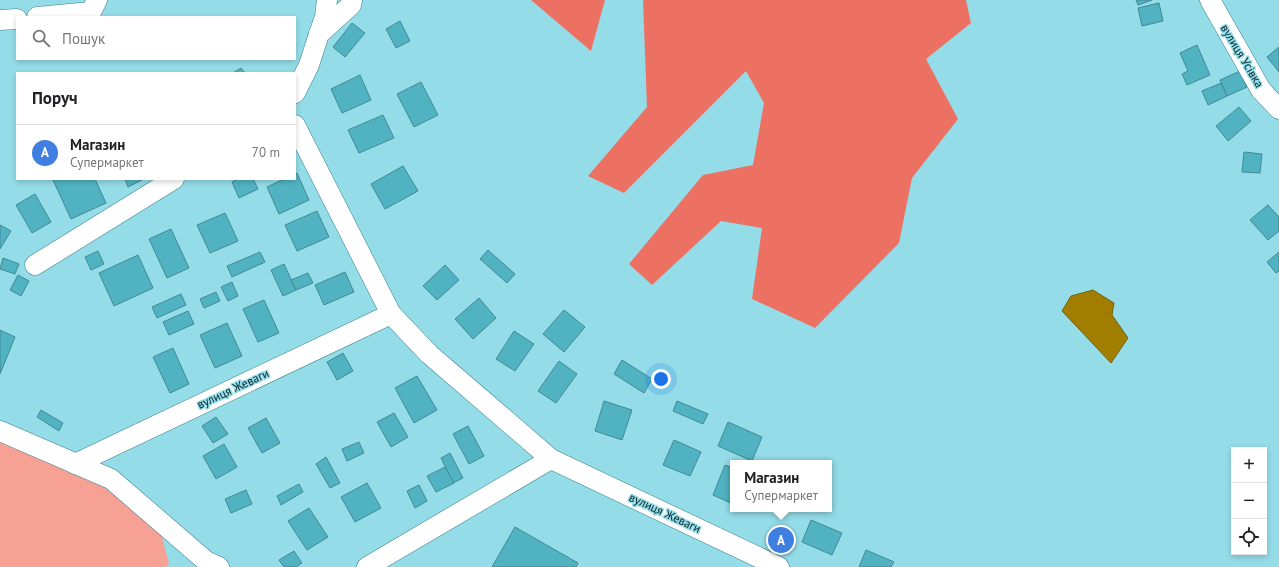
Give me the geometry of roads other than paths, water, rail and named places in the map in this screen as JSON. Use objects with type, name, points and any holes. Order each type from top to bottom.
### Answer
[{"type":"street","points":[[48,16],[91,12],[97,0]]},
{"type":"street","points":[[296,91],[309,65],[320,34],[325,17],[327,0]]},
{"type":"street","points":[[320,34],[350,5],[352,0]]},
{"type":"street","name":"вулиця Усівка","points":[[1210,0],[1261,90],[1279,108]]},
{"type":"street","points":[[0,20],[16,19]]},
{"type":"street","name":"вулиця Жеваги","points":[[296,127],[391,314],[429,354],[551,459],[779,567]]},
{"type":"street","points":[[35,265],[172,180]]},
{"type":"street","name":"вулиця Жеваги","points":[[75,464],[391,314]]},
{"type":"street","points":[[0,431],[111,479],[208,565]]},
{"type":"street","points":[[367,567],[551,459]]},
{"type":"place","name":"Магазин","points":[[781,540]]}]
